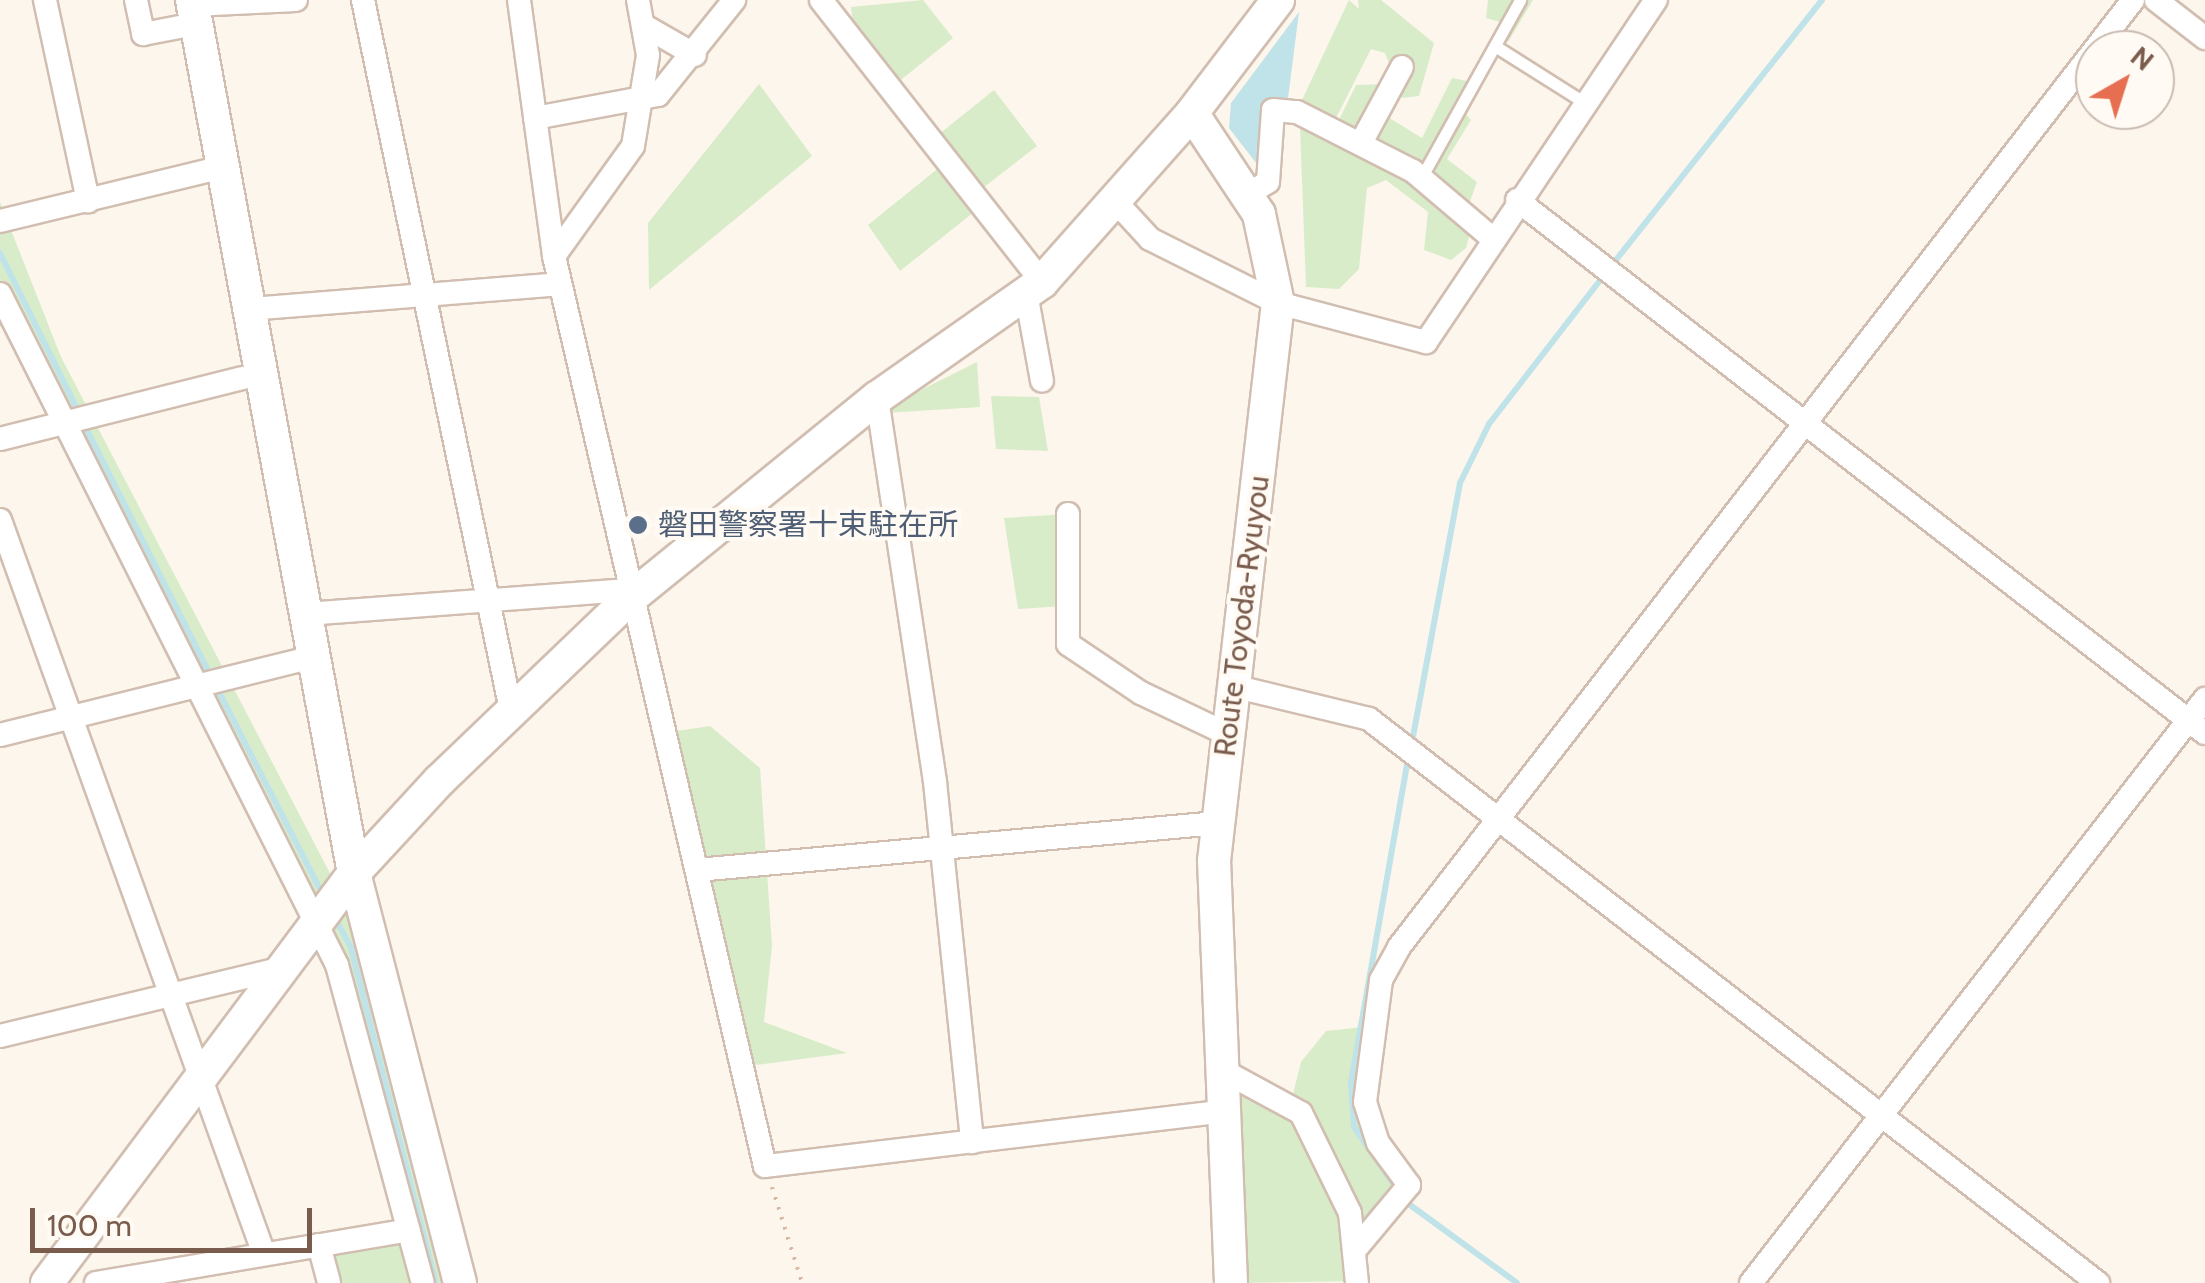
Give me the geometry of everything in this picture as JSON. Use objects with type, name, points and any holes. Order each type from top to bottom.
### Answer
[{"type":"street","points":[[46,0],[88,200]]},
{"type":"street","points":[[136,0],[142,34],[193,10],[296,0]]},
{"type":"street","points":[[363,0],[510,710]]},
{"type":"street","points":[[519,0],[554,256],[628,595],[765,1166],[1222,1112]]},
{"type":"street","points":[[554,256],[633,146],[648,28],[638,0]]},
{"type":"street","points":[[535,118],[636,99],[675,82],[734,0]]},
{"type":"street","points":[[821,0],[841,11],[1034,288],[1042,381]]},
{"type":"street","points":[[56,1280],[200,1078],[354,873],[510,710],[628,595],[877,398],[1034,288],[1116,202],[1192,113],[1278,0]]},
{"type":"street","points":[[1116,202],[1150,239],[1278,303],[1426,342],[1516,200],[1656,0]]},
{"type":"street","points":[[1354,1250],[1408,1185],[1378,1143],[1365,1102],[1381,980],[1500,814],[1806,426],[2133,0]]},
{"type":"street","points":[[2156,0],[2205,38]]},
{"type":"street","points":[[193,10],[354,873],[460,1283]]},
{"type":"street","points":[[648,28],[695,54]]},
{"type":"street","points":[[1362,140],[1402,67]]},
{"type":"street","points":[[1248,194],[1268,182],[1273,110],[1362,140],[1421,178],[1492,238]]},
{"type":"street","name":"Route Toyoda-Ryuyou","points":[[1192,113],[1248,194],[1278,303],[1217,823],[1220,1069],[1231,1283]]},
{"type":"street","points":[[0,194],[3,220],[222,167]]},
{"type":"street","points":[[1516,200],[2197,726]]},
{"type":"street","points":[[250,309],[422,292],[560,284]]},
{"type":"street","points":[[0,294],[338,965],[423,1283]]},
{"type":"street","points":[[0,439],[262,374]]},
{"type":"street","points":[[877,398],[942,844],[972,1142]]},
{"type":"street","points":[[1068,514],[1068,644],[1140,694],[1229,735]]},
{"type":"street","points":[[0,520],[9,574],[73,717],[264,1254]]},
{"type":"street","points":[[306,614],[628,595]]},
{"type":"street","points":[[0,735],[314,656]]},
{"type":"street","points":[[1234,686],[1369,719],[1500,814],[2098,1283]]},
{"type":"street","points":[[1751,1283],[2197,726],[2205,700]]},
{"type":"street","points":[[696,870],[942,844],[1217,823]]},
{"type":"street","points":[[0,1036],[283,968]]},
{"type":"street","points":[[1220,1069],[1301,1113],[1350,1214],[1358,1283]]},
{"type":"street","points":[[96,1283],[408,1230]]},
{"type":"street","points":[[320,1245],[329,1283]]},
{"type":"lane","points":[[1421,178],[1520,0]]},
{"type":"lane","points":[[1495,46],[1585,103]]},
{"type":"path","points":[[765,1166],[802,1283]]},
{"type":"green space","points":[[923,0],[953,38],[897,83],[938,135],[994,90],[1037,146],[979,191],[984,204],[900,271],[868,225],[951,158],[853,26],[851,7]]},
{"type":"green space","points":[[1349,0],[1359,9],[1358,0],[1381,0],[1434,43],[1419,96],[1402,98],[1385,53],[1371,49],[1336,118],[1301,102]]},
{"type":"green space","points":[[1488,0],[1533,0],[1508,42],[1500,22],[1486,18]]},
{"type":"green space","points":[[1452,78],[1477,83],[1423,175],[1339,120],[1356,85],[1386,84],[1378,111],[1422,138]]},
{"type":"green space","points":[[759,84],[812,156],[649,290],[648,223]]},
{"type":"green space","points":[[1466,114],[1471,120],[1447,159],[1477,182],[1469,204],[1427,178]]},
{"type":"green space","points":[[1300,128],[1384,160],[1471,229],[1466,248],[1451,260],[1424,250],[1428,212],[1386,180],[1367,188],[1359,269],[1339,289],[1306,287]]},
{"type":"green space","points":[[0,202],[61,357],[358,927],[460,1283],[423,1283],[337,965],[13,323],[0,327]]},
{"type":"green space","points":[[977,362],[980,407],[885,413],[887,407]]},
{"type":"green space","points":[[991,396],[1039,397],[1048,451],[996,449]]},
{"type":"green space","points":[[1068,514],[1065,606],[1018,609],[1004,518]]},
{"type":"green space","points":[[710,726],[760,768],[772,946],[764,1022],[847,1053],[748,1066],[663,733]]},
{"type":"green space","points":[[1373,1026],[1368,1120],[1405,1179],[1354,1250],[1357,1281],[1236,1283],[1239,1097],[1255,1085],[1291,1102],[1301,1062],[1326,1031]]},
{"type":"green space","points":[[404,1237],[419,1283],[336,1283],[329,1251]]},
{"type":"water","points":[[1299,12],[1287,106],[1260,168],[1229,128],[1231,103]]},
{"type":"waterway","points":[[1612,265],[1822,0]]},
{"type":"waterway","points":[[0,253],[79,413]]},
{"type":"waterway","points":[[1412,742],[1460,483],[1489,424],[1604,275]]},
{"type":"waterway","points":[[84,424],[211,677]]},
{"type":"waterway","points":[[217,688],[323,895]]},
{"type":"waterway","points":[[1408,759],[1351,1083],[1354,1127],[1406,1202],[1517,1283]]},
{"type":"waterway","points":[[333,915],[351,948],[436,1283]]},
{"type":"place","name":"磐田警察署十束駐在所","points":[[638,525]]}]
